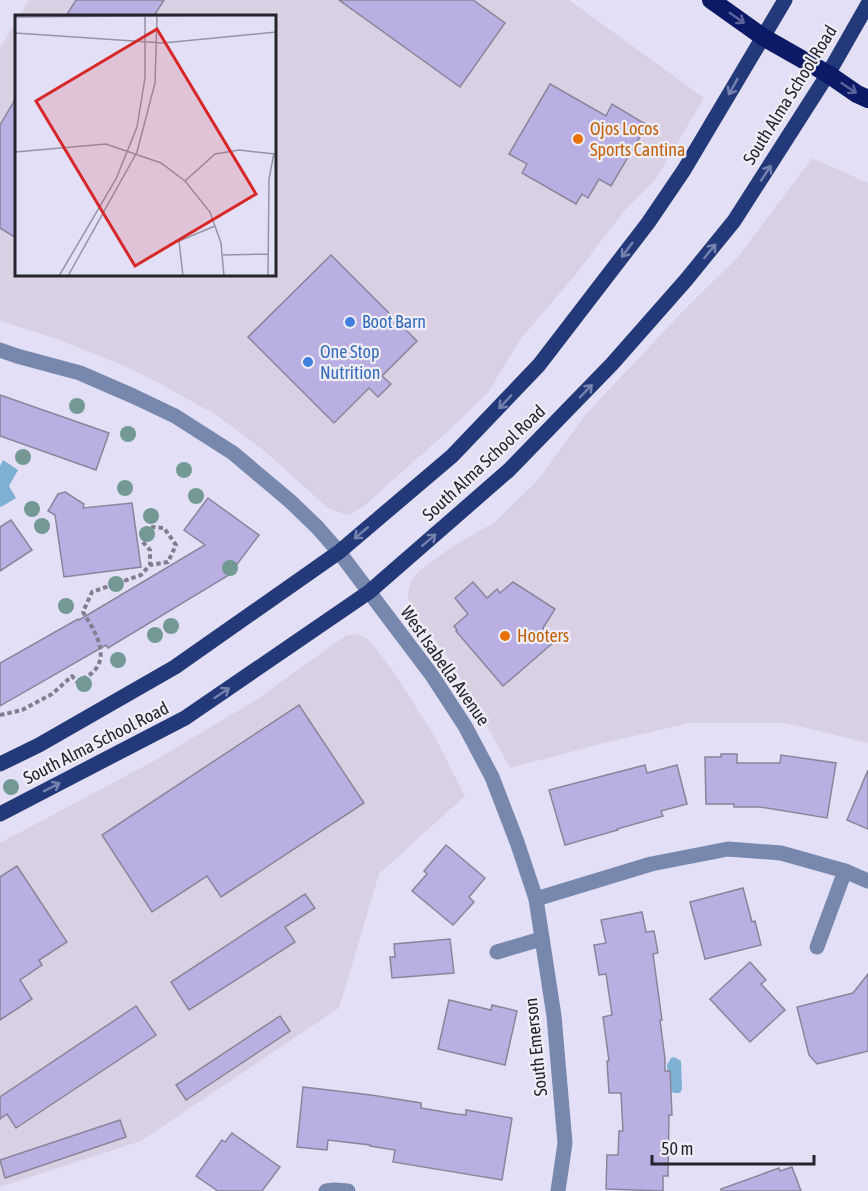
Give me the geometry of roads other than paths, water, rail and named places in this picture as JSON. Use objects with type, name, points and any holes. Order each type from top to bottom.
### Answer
[{"type":"highway","points":[[711,0],[763,37],[868,99]]},
{"type":"main road","name":"South Alma School Road","points":[[0,764],[39,745],[175,667],[339,552],[452,456],[539,365],[616,266],[678,179],[785,0]]},
{"type":"main road","name":"South Alma School Road","points":[[0,814],[185,718],[369,592],[509,470],[612,364],[734,221],[828,74],[866,8]]},
{"type":"street","name":"West Isabella Avenue","points":[[0,350],[17,357],[80,374],[175,416],[233,453],[317,527],[339,552],[431,674],[465,726],[492,777],[536,899]]},
{"type":"street","points":[[536,899],[651,864],[728,849],[781,853],[845,871],[868,881]]},
{"type":"street","points":[[817,947],[845,871]]},
{"type":"street","name":"South Emerson","points":[[536,899],[554,1016],[565,1143],[558,1191]]},
{"type":"street","points":[[497,952],[541,939]]},
{"type":"street","points":[[326,1191],[348,1191]]},
{"type":"water","points":[[3,460],[18,470],[9,486],[16,498],[1,507],[0,466]]},
{"type":"water","points":[[674,1057],[681,1061],[682,1089],[680,1093],[669,1090],[667,1065]]},
{"type":"place","name":"Ojos Locos Sports Cantina","points":[[578,139]]},
{"type":"place","name":"Boot Barn","points":[[350,322]]},
{"type":"place","name":"One Stop Nutrition","points":[[308,362]]},
{"type":"place","name":"Hooters","points":[[505,636]]}]
